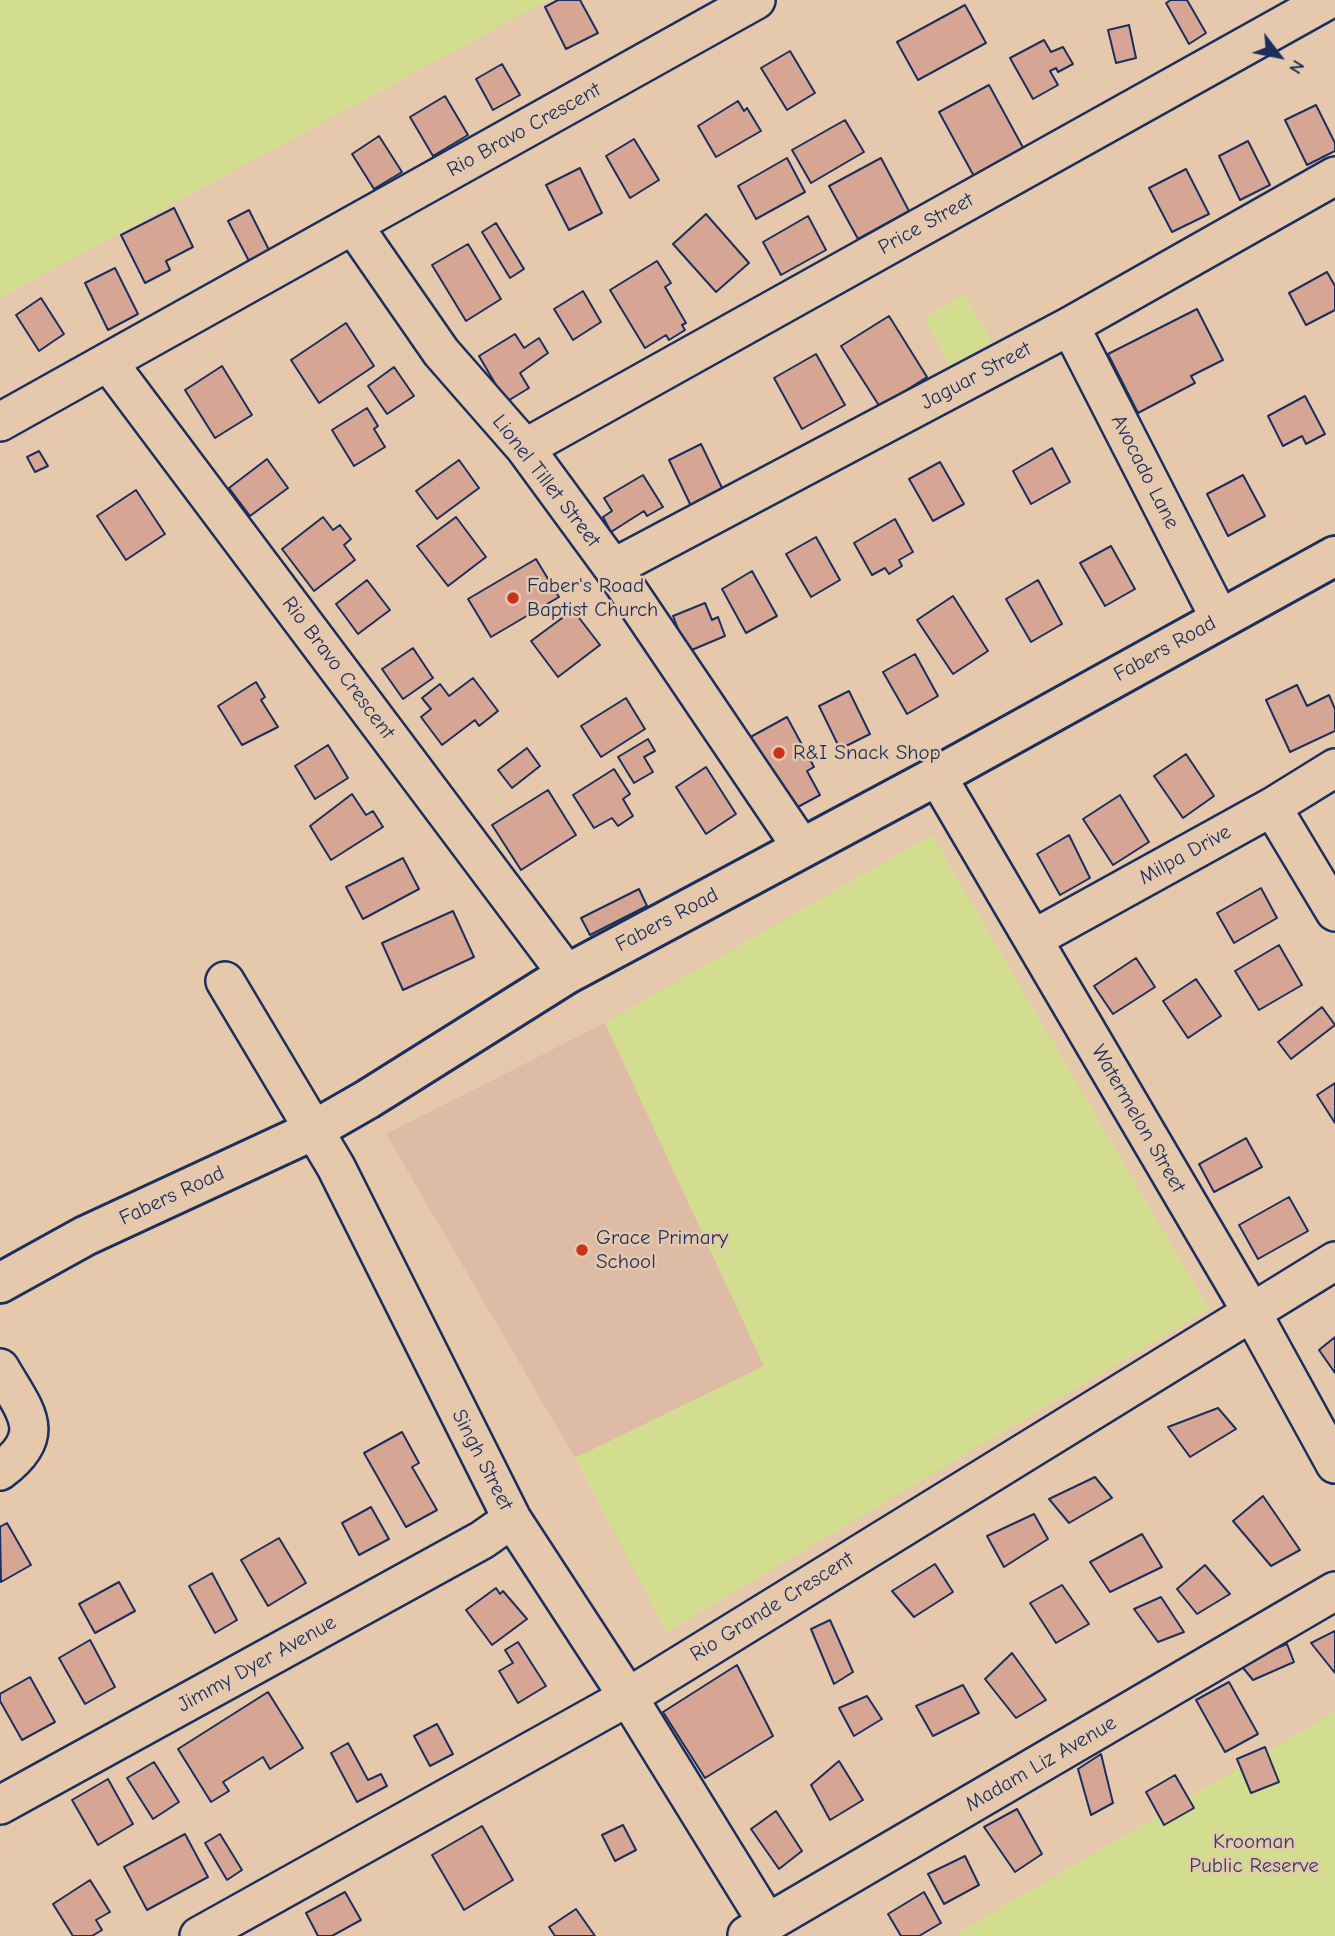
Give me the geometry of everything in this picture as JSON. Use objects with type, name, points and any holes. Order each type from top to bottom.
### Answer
[{"type":"main road","name":"Fabers Road","points":[[0,1283],[85,1236],[314,1130],[568,974],[937,776],[1335,556]]},
{"type":"street","name":"Rio Bravo Crescent","points":[[0,422],[756,0]]},
{"type":"street","name":"Price Street","points":[[524,448],[1328,0]]},
{"type":"street","name":"Jaguar Street","points":[[613,568],[1070,326],[1335,176]]},
{"type":"street","name":"Lionel Tillet Street","points":[[354,225],[441,352],[524,448],[613,568],[802,848]]},
{"type":"street","name":"Avocado Lane","points":[[1070,326],[1220,619]]},
{"type":"street","name":"Rio Bravo Crescent","points":[[108,362],[568,974]]},
{"type":"street","name":"Milpa Drive","points":[[1033,939],[1272,807],[1335,768]]},
{"type":"street","name":"Watermelon Street","points":[[937,776],[1251,1311],[1335,1464]]},
{"type":"street","points":[[1272,807],[1335,912]]},
{"type":"street","name":"Singh Street","points":[[225,981],[336,1167],[512,1519],[628,1697],[757,1930]]},
{"type":"street","name":"Rio Grande Crescent","points":[[199,1936],[628,1697],[1335,1261]]},
{"type":"street","points":[[0,1368],[27,1416],[31,1434],[24,1449],[0,1471]]},
{"type":"street","name":"Jimmy Dyer Avenue","points":[[0,1805],[482,1540],[512,1519]]},
{"type":"street","name":"Madam Liz Avenue","points":[[757,1930],[1335,1591]]},
{"type":"shaded area","name":"Grace Primary School","points":[[605,1023],[764,1366],[575,1458],[386,1134]]},
{"type":"green space","points":[[0,0],[548,0],[0,298]]},
{"type":"green space","points":[[965,294],[992,342],[950,366],[924,318]]},
{"type":"green space","points":[[932,835],[1209,1309],[667,1632],[575,1458],[764,1366],[605,1023]]},
{"type":"green space","name":"Krooman Public Reserve","points":[[1335,1712],[1335,1936],[953,1936]]},
{"type":"building","points":[[558,0],[580,0],[598,33],[566,49],[545,7]]},
{"type":"building","points":[[1171,0],[1187,0],[1206,33],[1189,44],[1166,3]]},
{"type":"building","points":[[965,5],[986,43],[918,80],[897,42]]},
{"type":"building","points":[[1129,25],[1136,58],[1116,63],[1108,30]]},
{"type":"building","points":[[1044,40],[1051,52],[1063,47],[1073,64],[1058,72],[1056,68],[1050,71],[1058,85],[1033,99],[1010,58]]},
{"type":"building","points":[[790,51],[815,93],[787,110],[761,68]]},
{"type":"building","points":[[502,64],[520,95],[493,110],[476,79]]},
{"type":"building","points":[[989,85],[1026,153],[976,180],[939,112]]},
{"type":"building","points":[[445,96],[468,135],[433,156],[410,117]]},
{"type":"building","points":[[738,101],[744,111],[747,108],[761,131],[716,157],[698,126]]},
{"type":"building","points":[[1316,105],[1335,143],[1335,151],[1307,165],[1285,120]]},
{"type":"building","points":[[845,120],[864,152],[811,183],[792,150]]},
{"type":"building","points":[[379,136],[402,172],[374,189],[352,154]]},
{"type":"building","points":[[634,139],[659,180],[630,198],[606,156]]},
{"type":"building","points":[[1248,141],[1270,185],[1240,200],[1219,156]]},
{"type":"building","points":[[787,158],[805,192],[756,219],[738,186]]},
{"type":"building","points":[[881,158],[909,211],[858,239],[829,186]]},
{"type":"building","points":[[580,168],[602,213],[569,230],[546,185]]},
{"type":"building","points":[[1186,169],[1209,214],[1172,232],[1149,188]]},
{"type":"building","points":[[174,208],[193,247],[166,261],[170,270],[145,283],[121,235]]},
{"type":"building","points":[[249,210],[269,250],[249,261],[228,221]]},
{"type":"building","points":[[706,214],[749,263],[716,292],[673,244]]},
{"type":"building","points":[[808,216],[826,250],[781,275],[763,242]]},
{"type":"building","points":[[496,223],[524,269],[510,278],[482,232]]},
{"type":"building","points":[[468,244],[501,299],[466,321],[432,265]]},
{"type":"building","points":[[657,261],[671,283],[665,287],[686,323],[682,325],[685,330],[669,340],[666,335],[645,348],[610,290]]},
{"type":"building","points":[[115,268],[138,314],[108,330],[85,283]]},
{"type":"building","points":[[1327,272],[1335,286],[1335,310],[1306,325],[1289,293]]},
{"type":"building","points":[[583,291],[601,322],[573,340],[554,309]]},
{"type":"building","points":[[41,298],[64,334],[39,351],[16,315]]},
{"type":"building","points":[[1197,309],[1223,360],[1191,376],[1195,383],[1138,413],[1108,354]]},
{"type":"building","points":[[889,316],[927,377],[880,407],[841,346]]},
{"type":"building","points":[[346,323],[374,366],[319,403],[291,360]]},
{"type":"building","points":[[515,334],[524,348],[539,338],[548,353],[520,373],[529,388],[506,402],[479,356]]},
{"type":"building","points":[[816,354],[845,405],[802,429],[774,378]]},
{"type":"building","points":[[222,366],[252,415],[215,438],[185,390]]},
{"type":"building","points":[[394,367],[414,396],[387,414],[368,386]]},
{"type":"building","points":[[1305,396],[1325,434],[1306,444],[1302,436],[1283,446],[1268,416]]},
{"type":"building","points":[[367,408],[378,426],[374,429],[385,447],[354,466],[332,430]]},
{"type":"building","points":[[701,444],[723,490],[691,506],[669,460]]},
{"type":"building","points":[[1052,448],[1070,482],[1031,504],[1013,471]]},
{"type":"building","points":[[39,451],[48,466],[35,472],[27,457]]},
{"type":"building","points":[[267,459],[288,488],[250,516],[229,488]]},
{"type":"building","points":[[459,460],[479,488],[437,519],[416,491]]},
{"type":"building","points":[[940,462],[964,504],[933,521],[909,479]]},
{"type":"building","points":[[643,475],[663,507],[647,516],[644,511],[611,532],[603,517],[612,511],[604,498]]},
{"type":"building","points":[[1243,475],[1265,516],[1228,536],[1207,494]]},
{"type":"building","points":[[136,490],[165,534],[126,560],[97,516]]},
{"type":"building","points":[[323,517],[333,530],[340,525],[351,539],[344,545],[355,560],[314,591],[282,549]]},
{"type":"building","points":[[456,517],[486,557],[448,586],[417,546]]},
{"type":"building","points":[[895,519],[913,552],[899,560],[902,566],[889,574],[885,568],[872,575],[854,543]]},
{"type":"building","points":[[816,537],[840,580],[811,597],[786,554]]},
{"type":"building","points":[[1111,546],[1135,589],[1105,606],[1080,563]]},
{"type":"building","name":"Faber's Road Baptist Church","points":[[536,559],[559,597],[491,637],[468,599]]},
{"type":"building","points":[[752,571],[777,616],[746,633],[722,589]]},
{"type":"building","points":[[367,580],[390,610],[358,634],[336,604]]},
{"type":"building","points":[[1038,580],[1062,624],[1031,642],[1006,599]]},
{"type":"building","points":[[953,596],[988,651],[953,674],[917,620]]},
{"type":"building","points":[[705,603],[712,620],[718,617],[725,636],[687,652],[673,616]]},
{"type":"building","points":[[573,610],[600,645],[558,677],[531,641]]},
{"type":"building","points":[[413,648],[433,678],[403,699],[382,669]]},
{"type":"building","points":[[915,654],[938,696],[907,714],[883,672]]},
{"type":"building","points":[[473,678],[498,711],[479,726],[475,720],[442,745],[421,717],[431,709],[422,698],[440,684],[449,696]]},
{"type":"building","points":[[256,682],[265,697],[261,700],[278,727],[242,745],[218,706]]},
{"type":"building","points":[[1297,685],[1307,706],[1329,695],[1335,709],[1335,731],[1290,752],[1266,700]]},
{"type":"building","points":[[849,691],[870,734],[840,749],[819,706]]},
{"type":"building","points":[[626,698],[645,729],[601,757],[581,726]]},
{"type":"building","name":"R&I Snack Shop","points":[[787,717],[814,767],[807,771],[820,795],[785,814],[745,740]]},
{"type":"building","points":[[648,739],[655,751],[644,757],[653,772],[634,783],[618,757]]},
{"type":"building","points":[[328,745],[348,778],[315,799],[295,766]]},
{"type":"building","points":[[527,748],[540,766],[512,788],[498,770]]},
{"type":"building","points":[[1186,754],[1214,796],[1183,818],[1154,776]]},
{"type":"building","points":[[706,767],[736,814],[706,834],[676,787]]},
{"type":"building","points":[[614,769],[630,794],[623,799],[633,816],[618,826],[612,818],[594,828],[573,795]]},
{"type":"building","points":[[548,790],[576,835],[521,870],[492,825]]},
{"type":"building","points":[[352,794],[366,815],[373,811],[383,827],[331,860],[310,826]]},
{"type":"building","points":[[1120,795],[1149,842],[1113,865],[1083,819]]},
{"type":"building","points":[[1069,835],[1090,878],[1060,895],[1037,854]]},
{"type":"building","points":[[403,858],[419,889],[363,919],[346,887]]},
{"type":"building","points":[[1261,888],[1277,918],[1234,943],[1217,913]]},
{"type":"building","points":[[639,889],[647,906],[590,935],[581,918]]},
{"type":"building","points":[[453,911],[474,957],[403,990],[382,943]]},
{"type":"building","points":[[1279,945],[1302,985],[1259,1010],[1235,971]]},
{"type":"building","points":[[1136,958],[1155,987],[1113,1014],[1094,986]]},
{"type":"building","points":[[1196,979],[1221,1016],[1188,1038],[1163,1001]]},
{"type":"building","points":[[1322,1007],[1335,1025],[1291,1059],[1278,1042]]},
{"type":"building","points":[[1335,1083],[1335,1123],[1317,1095]]},
{"type":"building","points":[[1246,1138],[1262,1167],[1214,1192],[1199,1164]]},
{"type":"building","points":[[1289,1197],[1308,1231],[1258,1259],[1239,1225]]},
{"type":"building","points":[[1335,1337],[1335,1373],[1319,1350]]},
{"type":"building","points":[[1218,1408],[1236,1429],[1190,1457],[1168,1427]]},
{"type":"building","points":[[402,1432],[419,1463],[412,1467],[437,1510],[406,1527],[364,1453]]},
{"type":"building","points":[[1095,1477],[1112,1498],[1069,1523],[1049,1499]]},
{"type":"building","points":[[1263,1496],[1300,1550],[1271,1566],[1233,1521]]},
{"type":"building","points":[[371,1507],[389,1539],[359,1555],[342,1523]]},
{"type":"building","points":[[1034,1514],[1048,1539],[1004,1567],[987,1536]]},
{"type":"building","points":[[7,1523],[31,1565],[1,1582],[0,1527]]},
{"type":"building","points":[[1142,1534],[1162,1567],[1110,1592],[1090,1562]]},
{"type":"building","points":[[279,1538],[306,1583],[268,1606],[241,1560]]},
{"type":"building","points":[[935,1564],[953,1592],[914,1617],[892,1591]]},
{"type":"building","points":[[1205,1565],[1230,1594],[1197,1614],[1177,1589]]},
{"type":"building","points":[[212,1573],[237,1620],[215,1633],[189,1586]]},
{"type":"building","points":[[119,1582],[135,1611],[95,1633],[79,1604]]},
{"type":"building","points":[[1062,1585],[1089,1624],[1056,1643],[1030,1603]]},
{"type":"building","points":[[496,1588],[500,1594],[503,1591],[527,1619],[492,1645],[466,1610]]},
{"type":"building","points":[[1161,1597],[1184,1632],[1158,1642],[1134,1609]]},
{"type":"building","points":[[830,1620],[853,1672],[834,1684],[811,1629]]},
{"type":"building","points":[[1335,1631],[1335,1673],[1311,1643]]},
{"type":"building","points":[[90,1640],[115,1687],[85,1704],[59,1658]]},
{"type":"building","points":[[518,1642],[546,1686],[518,1703],[499,1671],[513,1663],[505,1650]]},
{"type":"building","points":[[1287,1644],[1294,1662],[1253,1680],[1239,1663]]},
{"type":"building","points":[[1012,1653],[1046,1700],[1016,1718],[985,1679]]},
{"type":"building","points":[[737,1665],[773,1736],[705,1778],[663,1712]]},
{"type":"building","points":[[30,1677],[55,1722],[22,1740],[0,1701],[0,1694]]},
{"type":"building","points":[[1229,1682],[1258,1734],[1225,1752],[1196,1700]]},
{"type":"building","points":[[963,1685],[979,1713],[933,1736],[916,1706]]},
{"type":"building","points":[[268,1692],[303,1748],[270,1769],[263,1757],[223,1782],[229,1791],[211,1802],[178,1749]]},
{"type":"building","points":[[867,1696],[882,1719],[854,1736],[839,1708]]},
{"type":"building","points":[[437,1724],[453,1754],[430,1766],[414,1736]]},
{"type":"building","points":[[348,1743],[368,1780],[381,1774],[387,1786],[357,1802],[331,1753]]},
{"type":"building","points":[[1265,1747],[1279,1782],[1251,1793],[1237,1759]]},
{"type":"building","points":[[1101,1754],[1113,1803],[1091,1815],[1078,1769]]},
{"type":"building","points":[[839,1761],[863,1800],[830,1820],[811,1785]]},
{"type":"building","points":[[154,1762],[179,1802],[153,1819],[127,1778]]},
{"type":"building","points":[[1175,1775],[1194,1808],[1164,1825],[1146,1792]]},
{"type":"building","points":[[108,1779],[133,1824],[98,1845],[72,1800]]},
{"type":"building","points":[[1017,1809],[1042,1854],[1015,1872],[984,1827]]},
{"type":"building","points":[[776,1811],[802,1851],[779,1869],[751,1829]]},
{"type":"building","points":[[623,1825],[636,1850],[615,1861],[602,1835]]},
{"type":"building","points":[[482,1826],[513,1880],[464,1910],[432,1855]]},
{"type":"building","points":[[185,1834],[208,1877],[147,1910],[124,1867]]},
{"type":"building","points":[[220,1834],[242,1870],[227,1880],[205,1843]]},
{"type":"building","points":[[965,1856],[979,1885],[944,1904],[928,1874]]},
{"type":"building","points":[[90,1880],[110,1912],[96,1920],[102,1930],[92,1936],[73,1936],[53,1904]]},
{"type":"building","points":[[345,1892],[361,1920],[332,1936],[318,1936],[306,1913]]},
{"type":"building","points":[[924,1892],[941,1923],[919,1936],[901,1936],[888,1914]]},
{"type":"building","points":[[576,1909],[595,1936],[555,1936],[549,1927]]},
{"type":"place","name":"Faber's Road Baptist Church","points":[[513,598]]},
{"type":"place","name":"R&I Snack Shop","points":[[779,753]]},
{"type":"place","name":"Grace Primary School","points":[[582,1250]]}]
